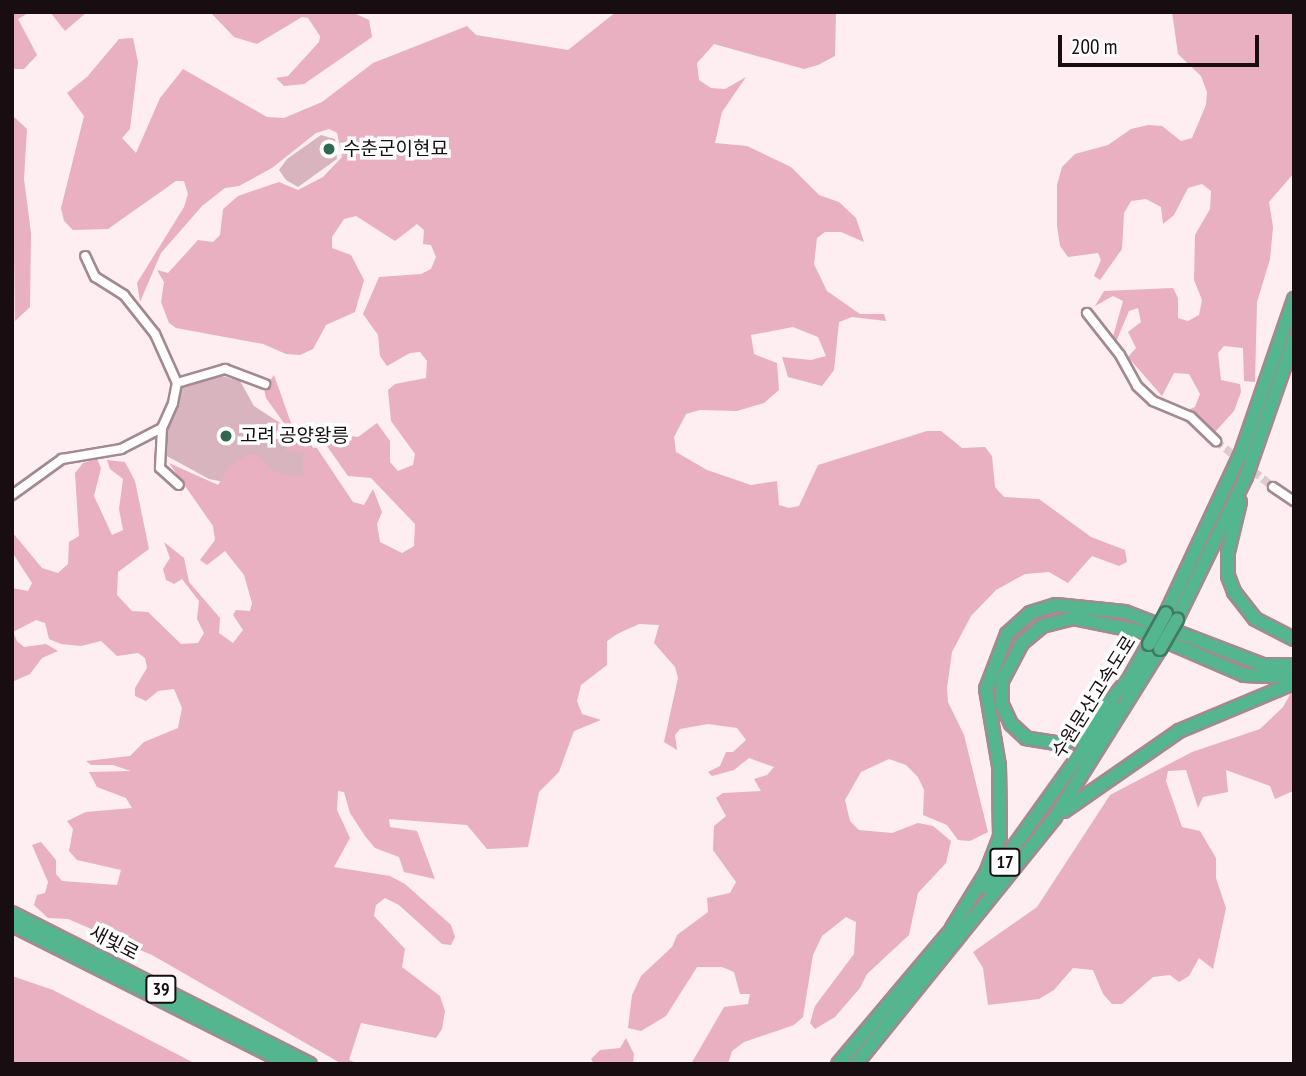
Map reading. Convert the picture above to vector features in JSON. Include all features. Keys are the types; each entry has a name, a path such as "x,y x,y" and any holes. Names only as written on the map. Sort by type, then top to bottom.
{"highway":[{"name":"수원문산고속도로","path":"1171,616 1241,453 1294,299"},
{"name":"수원문산고속도로","path":"856,1064 1055,817 1155,646 1246,477 1294,339"},
{"path":"1246,477 1228,552 1228,576 1242,606 1255,619 1294,639"},
{"path":"952,928 986,873 1000,837 999,766 986,689 1007,635 1030,613 1056,605 1125,612 1264,665 1294,665"},
{"path":"1129,679 1077,739 1062,744 1026,738 1011,724 1002,705 1002,681 1022,643 1042,626 1074,618 1147,633 1244,675 1294,677"},
{"name":"수원문산고속도로","path":"838,1064 952,928 1095,739 1129,679 1155,646"},
{"path":"1055,817 1179,731 1294,683"},
{"name":"새빛로","path":"12,914 310,1064"},
{"name":"새빛로","path":"12,925 288,1064"}],"street":[{"path":"85,256 94,277 124,295 155,334 177,383 162,428 160,468 178,485"},
{"path":"1087,313 1120,355 1136,386 1153,401 1191,417 1216,441"},
{"path":"177,383 225,369 265,384"},
{"path":"12,495 62,459 121,449 162,428"},
{"path":"1273,487 1294,501"}],"shaded area":[{"path":"12,12 30,12 18,19 37,55 24,69 12,69"},
{"path":"50,12 87,12 65,31"},
{"path":"210,12 352,12 369,20 372,37 304,84 284,86 276,78 288,76 319,42 320,36 308,18 302,17 257,44 234,37"},
{"path":"616,12 836,12 835,56 818,65 804,69 714,44 697,63 699,80 711,88 725,89 746,77 722,112 715,143 747,146 791,167 819,195 839,202 856,218 864,242 841,232 825,232 817,238 814,264 827,291 860,314 884,314 886,321 852,317 839,322 834,370 822,386 788,377 782,357 811,360 826,356 818,337 793,327 751,335 754,354 777,363 779,390 764,403 737,411 700,410 686,414 674,437 676,452 707,470 751,485 777,481 779,505 789,508 799,506 818,465 927,431 941,431 962,448 985,447 992,456 995,487 1004,497 1039,499 1091,537 1125,550 1127,562 1119,566 1092,556 1068,583 1049,572 1025,574 996,590 971,616 952,652 947,688 948,702 964,735 988,832 970,841 958,840 947,825 923,815 924,790 918,777 906,765 889,759 861,772 845,800 850,821 859,830 892,833 918,823 933,826 951,841 946,863 918,893 909,935 867,974 860,988 835,1017 815,1029 810,1023 815,1006 854,954 856,922 846,917 822,936 813,955 803,1017 794,1025 744,1042 732,1051 728,1064 691,1064 724,1007 748,1004 750,994 740,994 734,972 722,967 697,967 666,1016 641,1031 628,1028 632,995 641,976 672,947 677,935 708,912 707,898 730,893 736,882 713,850 714,826 726,816 716,798 723,793 761,791 754,779 767,775 774,767 749,758 734,770 712,776 708,772 720,766 726,752 733,752 746,740 737,728 708,724 680,729 675,735 677,750 664,742 678,678 675,667 654,643 659,625 639,624 607,641 607,665 581,685 577,701 582,714 601,720 574,731 559,772 539,792 528,847 487,849 467,825 389,819 390,827 417,831 435,879 404,872 399,857 375,848 365,836 350,813 344,792 338,791 337,810 350,838 334,867 390,876 405,884 451,925 455,937 451,945 442,944 399,905 385,898 376,905 374,916 405,949 402,967 440,996 445,1011 442,1029 436,1038 361,1023 349,1060 359,1064 342,1064 152,955 68,919 48,918 34,905 37,895 45,893 48,882 32,845 41,842 56,860 56,874 62,881 117,885 121,870 77,860 69,851 73,829 67,821 86,812 132,808 126,798 97,787 89,772 131,771 113,765 91,765 86,761 130,756 144,742 178,728 182,708 174,689 158,691 146,701 135,696 135,688 147,668 145,658 138,653 117,656 101,641 81,646 61,644 49,639 45,623 36,620 13,632 17,641 24,647 46,644 58,651 42,658 30,674 12,682 12,588 28,591 32,583 12,552 12,532 42,568 58,573 68,564 69,542 79,536 75,473 83,463 97,459 101,468 94,496 112,535 123,530 119,509 123,479 110,469 107,460 125,462 135,481 149,549 118,572 117,595 132,611 148,612 181,644 198,643 204,633 197,619 199,601 182,579 174,584 166,580 163,569 170,558 164,542 184,558 189,582 220,618 219,633 233,643 243,630 233,615 236,610 250,611 252,603 244,575 225,551 207,565 200,560 215,540 213,526 169,463 218,485 230,466 248,455 259,455 272,470 285,475 303,476 303,453 287,451 273,433 270,418 286,426 266,398 264,389 274,375 291,423 300,429 309,447 317,448 353,502 364,505 373,489 382,512 377,524 380,542 402,553 414,546 415,524 371,478 348,476 317,432 358,437 377,423 390,441 390,462 398,471 413,465 415,454 391,421 388,390 395,384 426,378 427,361 420,352 410,353 387,366 380,356 378,335 363,314 379,277 421,274 431,269 436,257 431,245 423,244 424,230 417,224 395,241 356,216 344,219 332,237 332,248 351,255 364,280 355,312 326,325 313,349 300,355 286,354 263,344 176,328 169,323 161,302 164,282 157,270 168,273 198,240 213,242 220,235 223,209 238,196 279,182 298,190 323,177 342,157 337,133 329,129 316,133 272,168 239,186 225,188 202,206 161,253 140,302 137,283 184,207 188,194 184,181 176,181 108,229 73,230 64,221 61,208 84,116 67,93 87,77 119,39 133,38 138,62 130,129 122,138 136,153 160,98 183,69 267,117 284,118 322,102 373,63 467,26 476,35 568,50"},
{"path":"1172,12 1294,12 1294,173 1269,202 1273,227 1270,259 1257,302 1255,382 1244,381 1243,348 1224,346 1218,353 1221,380 1240,384 1241,392 1234,411 1215,432 1185,411 1195,407 1200,394 1189,374 1174,373 1162,396 1128,357 1136,348 1128,332 1141,322 1138,308 1129,311 1115,344 1112,340 1123,301 1113,296 1095,306 1104,291 1173,288 1178,298 1178,318 1188,321 1199,315 1202,300 1194,280 1195,235 1210,209 1211,191 1202,184 1188,188 1174,215 1163,224 1161,207 1146,199 1131,201 1124,213 1122,249 1100,280 1094,276 1101,260 1098,253 1068,257 1060,246 1057,226 1057,185 1062,167 1075,154 1108,145 1131,129 1148,125 1162,126 1181,141 1192,138 1206,105 1207,92 1201,76 1178,54"},
{"path":"12,115 27,129 24,179 31,233 30,307 15,321"},
{"path":"321,135 335,139 337,159 298,187 286,180 279,170 287,159"},
{"path":"215,374 240,381 254,406 312,444 314,475 258,489 209,479 165,455 167,420 178,387"},
{"path":"1294,687 1293,791 1275,799 1270,786 1226,770 1228,792 1203,797 1198,808 1186,770 1168,771 1166,781 1182,827 1200,831 1216,858 1216,878 1226,908 1213,969 1199,958 1189,976 1179,982 1170,975 1153,977 1122,1004 1112,1004 1103,994 1093,970 1073,968 1054,990 1039,999 988,1005 983,968 973,952 1037,907 1110,795 1192,752 1260,729 1283,707"},
{"path":"12,976 53,990 196,1064 12,1064"},
{"path":"626,1038 634,1054 633,1064 594,1064 591,1059 600,1050 620,1048"}],"tunnel":[{"path":"1216,441 1273,487"}],"place":[{"name":"수춘군이현묘","path":"329,149"},
{"name":"고려 공양왕릉","path":"226,436"}]}
